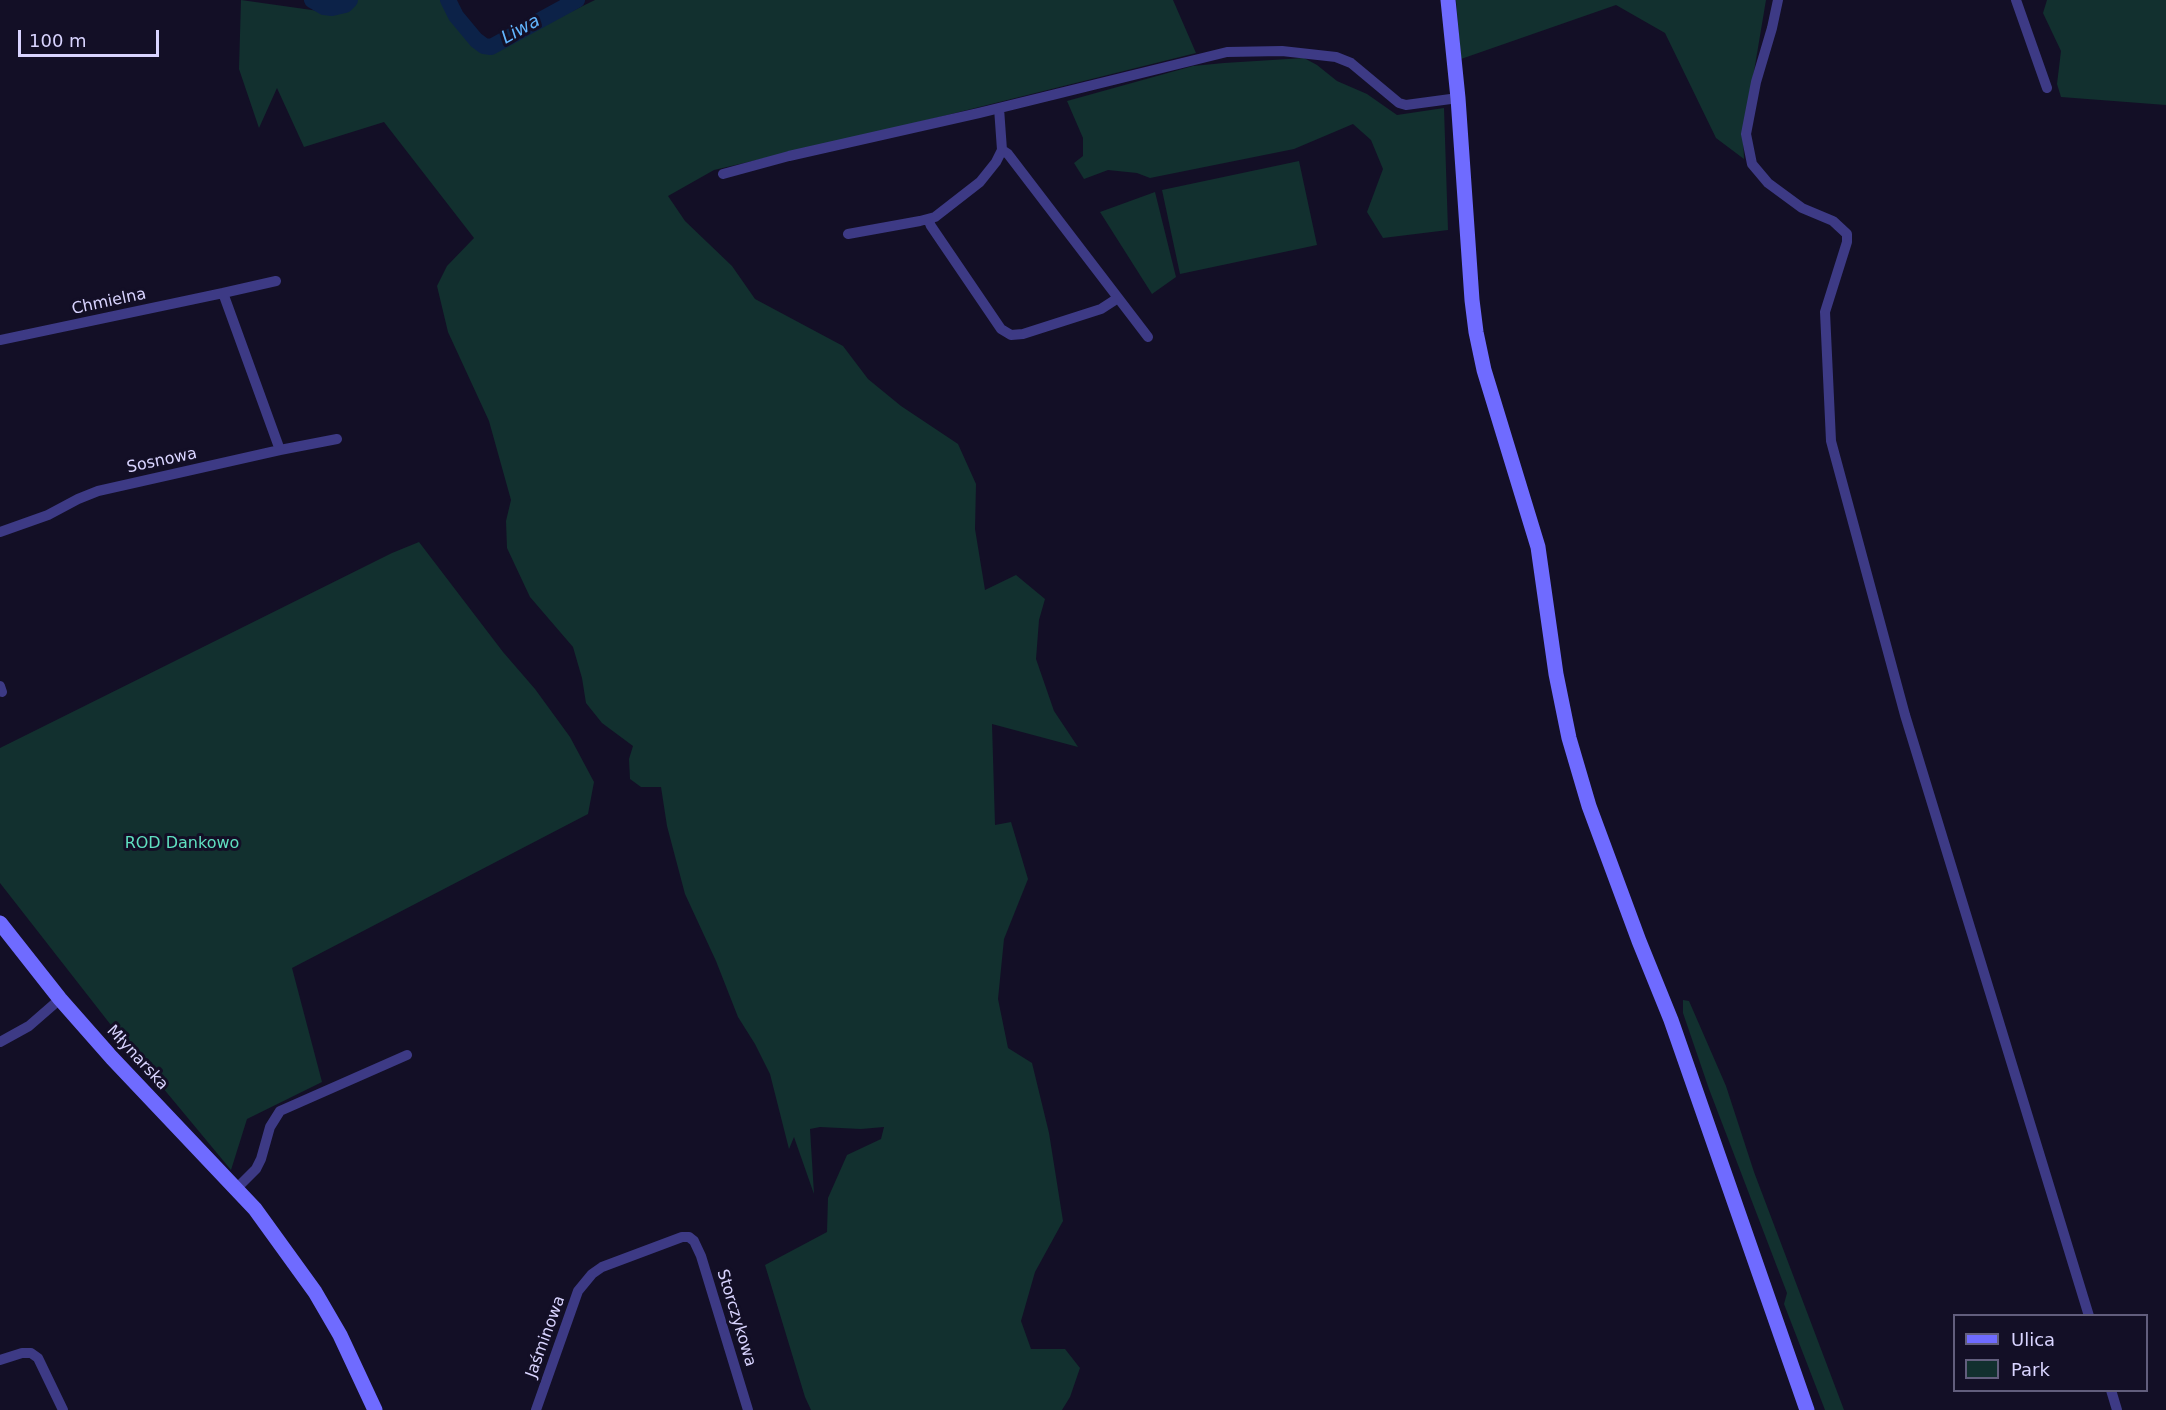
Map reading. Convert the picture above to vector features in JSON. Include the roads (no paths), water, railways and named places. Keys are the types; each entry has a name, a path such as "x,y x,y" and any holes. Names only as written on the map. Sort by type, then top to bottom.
{"main road":[{"path":"1448,0 1476,332 1484,370 1535,537 1556,674 1569,738 1589,806 1671,1020 1807,1410"},
{"name":"Młynarska","path":"0,924 60,999 112,1058 255,1209 315,1292 340,1335 375,1410"}],"street":[{"path":"1778,0 1756,82 1746,134 1752,164 1768,183 1802,208 1833,221 1848,234 1826,312 1831,441 1905,715 2089,1314"},
{"path":"2016,0 2047,88"},
{"path":"723,174 789,156 999,108 1206,56 1250,51 1305,52 1345,60 1362,71 1399,103 1406,105 1458,98"},
{"path":"848,234 935,217 980,182 996,162 1002,150 999,108"},
{"path":"1002,150 1008,154 1148,337"},
{"path":"928,219 1001,329 1011,335 1101,309 1118,298"},
{"name":"Chmielna","path":"0,340 276,280"},
{"path":"223,293 280,450"},
{"name":"Sosnowa","path":"0,532 48,515 98,491 337,439"},
{"path":"0,1042 29,1026 60,999"},
{"path":"236,1189 256,1169 270,1127 280,1111 407,1055"},
{"name":"Jaśminowa","path":"536,1410 578,1292 592,1274 602,1267 682,1237 689,1237"},
{"name":"Storczykowa","path":"689,1237 694,1241 701,1256 748,1410"},
{"path":"0,1360 22,1353 31,1353 38,1358 63,1410"},
{"path":"2112,1392 2117,1410"}],"waterway":[{"name":"Liwa","path":"312,0 324,7 332,8 345,5 350,0"},
{"name":"Liwa","path":"448,0 456,16 476,40 484,46 491,47 577,0"}],"park label":[{"name":"ROD Dankowo","path":"182,844"}]}
